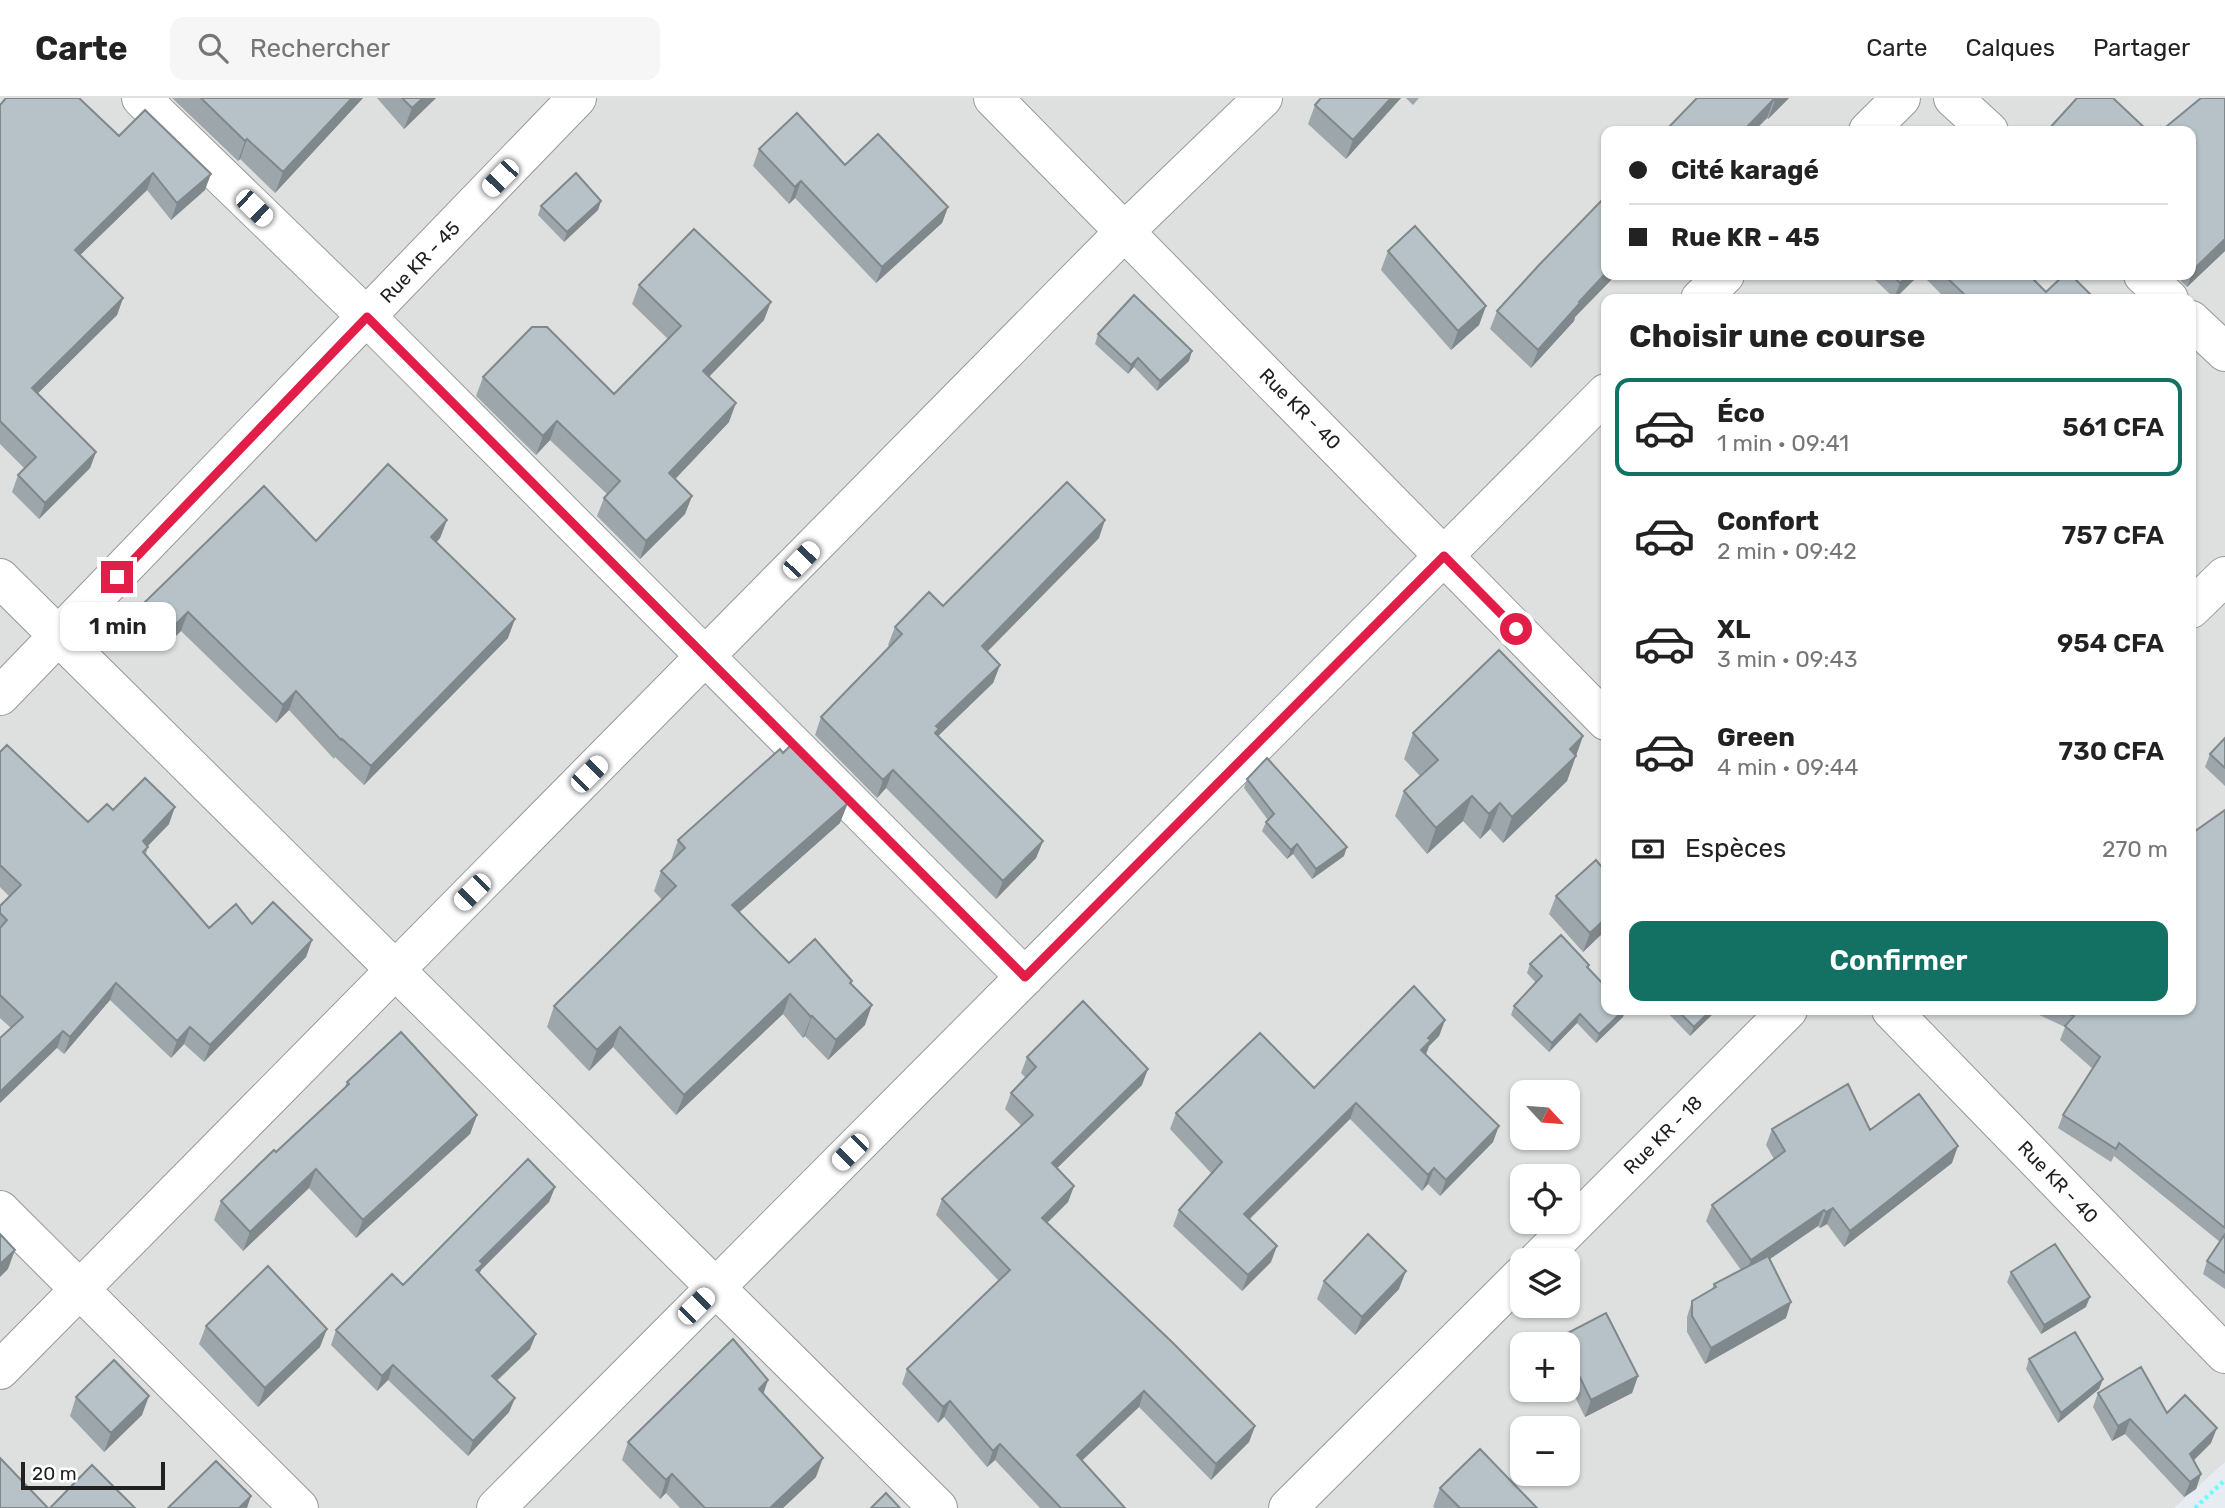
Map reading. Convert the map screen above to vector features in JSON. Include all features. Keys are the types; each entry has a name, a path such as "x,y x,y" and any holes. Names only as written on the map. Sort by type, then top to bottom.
{"street":[{"path":"141,98 367,317 1025,977"},
{"name":"Rue KR - 45","path":"0,696 577,98"},
{"name":"Rue KR - 40","path":"993,98 1601,716"},
{"path":"0,1370 1124,232 1263,98"},
{"path":"1873,126 1901,98"},
{"path":"1953,98 1984,126"},
{"path":"1705,294 1720,280"},
{"path":"2148,280 2164,294"},
{"path":"2196,325 2225,352"},
{"path":"496,1508 1601,398"},
{"path":"2196,605 2225,576"},
{"path":"0,578 939,1508"},
{"name":"Rue KR - 18","path":"1550,1248 1783,1015"},
{"name":"Rue KR - 40","path":"1896,1015 2225,1354"},
{"path":"0,1210 299,1508"},
{"path":"1289,1508 1510,1287"}],"path":[{"path":"2195,1508 2225,1480"}],"shaded area":[{"path":"0,98 2225,98 2225,1462 2174,1508 0,1508"}],"building":[{"path":"6,98 79,98 119,136 145,110 211,174 177,203 153,173 75,250 123,298 32,388 96,452 45,503 18,475 36,457 0,421 0,105"},
{"path":"201,98 352,98 283,172 247,139 245,141"},
{"path":"402,98 423,98 412,108"},
{"path":"1321,98 1391,98 1353,140 1315,105"},
{"path":"1697,98 1778,98 1748,126 1670,126"},
{"path":"2077,98 2113,98 2143,126 2052,126"},
{"path":"2201,98 2225,98 2225,239 2196,267 2196,126 2167,126"},
{"path":"797,113 845,165 878,134 948,207 882,267 801,181 795,187 759,149"},
{"path":"576,173 601,201 567,232 541,206"},
{"path":"1601,201 1601,278 1538,350 1497,311"},
{"path":"1415,226 1486,306 1458,331 1388,251"},
{"path":"694,229 771,302 703,371 736,403 669,473 692,496 646,541 604,498 620,481 557,421 543,436 483,377 532,327 547,327 614,394 681,326 639,285"},
{"path":"1949,280 2034,280 2046,292 2059,280 2076,280 2090,294 1964,294"},
{"path":"1134,295 1192,351 1160,381 1138,358 1131,365 1098,334"},
{"path":"388,464 447,520 431,537 515,619 371,766 341,740 296,691 283,705 188,612 171,629 145,602 264,486 316,541"},
{"path":"1067,482 1105,520 982,646 1000,665 936,726 939,729 935,733 1043,841 1003,881 893,770 883,780 821,717 902,634 895,627 929,592 943,606"},
{"path":"1499,650 1583,736 1570,749 1576,756 1512,817 1500,803 1489,814 1472,796 1436,828 1404,791 1438,760 1413,733"},
{"path":"2225,738 2225,768 2210,754"},
{"path":"7,745 88,822 107,804 113,810 145,778 175,807 143,841 148,847 143,852 209,928 236,904 252,924 273,902 312,940 210,1045 190,1027 177,1041 116,983 70,1037 63,1031 0,1092 0,1038 23,1017 0,995 0,928 7,920 0,913 0,906 21,885 0,865 0,752"},
{"path":"791,745 848,803 732,905 789,963 815,939 852,981 850,983 872,1005 836,1040 790,994 684,1095 620,1027 597,1050 554,1006 676,886 661,871 685,848 678,840 780,749 783,753"},
{"path":"1267,758 1347,847 1316,869 1297,844 1291,850 1266,822 1274,814 1247,779"},
{"path":"2225,810 2225,1228 2119,1143 2116,1149 2063,1115 2100,1057 2065,1026 2074,1016 2072,1015 2196,1015 2196,830"},
{"path":"1596,860 1601,866 1601,923 1590,933 1556,896"},
{"path":"1561,935 1601,982 1601,1015 1619,1015 1599,1034 1580,1014 1552,1043 1514,1006 1542,976 1530,964"},
{"path":"1414,986 1445,1020 1421,1050 1499,1126 1446,1180 1434,1168 1428,1175 1356,1103 1244,1214 1277,1246 1248,1275 1179,1210 1222,1162 1176,1113 1260,1033 1314,1088"},
{"path":"1083,1001 1148,1069 1052,1163 1074,1186 1042,1218 1255,1426 1216,1464 1144,1391 1077,1455 1125,1508 1061,1508 1000,1444 993,1451 950,1401 943,1407 907,1369 1010,1270 942,1199 1033,1115 1011,1093 1036,1067 1027,1057"},
{"path":"1682,1015 1706,1015 1694,1027"},
{"path":"401,1032 477,1115 363,1220 316,1169 250,1232 221,1201 349,1084 347,1082"},
{"path":"1848,1084 1870,1130 1919,1094 1958,1146 1850,1231 1833,1208 1826,1212 1824,1210 1751,1260 1712,1205 1785,1151 1772,1129"},
{"path":"528,1159 555,1187 480,1261 483,1264 476,1270 536,1334 492,1376 515,1398 473,1441 393,1365 382,1376 336,1330 392,1274 403,1285"},
{"path":"0,1234 15,1250 0,1264"},
{"path":"1368,1234 1406,1271 1362,1317 1324,1281"},
{"path":"2225,1234 2225,1273 2207,1261"},
{"path":"2055,1244 2090,1297 2044,1325 2011,1272"},
{"path":"1768,1256 1791,1302 1711,1348 1692,1316 1692,1301 1716,1287 1714,1284"},
{"path":"268,1266 327,1329 265,1388 206,1326"},
{"path":"1606,1313 1638,1376 1591,1400 1580,1378 1580,1332 1570,1332"},
{"path":"2075,1332 2103,1379 2061,1413 2029,1359"},
{"path":"733,1339 768,1380 759,1389 823,1458 770,1508 705,1508 672,1474 666,1480 628,1442"},
{"path":"114,1360 149,1396 111,1433 76,1397"},
{"path":"2141,1367 2167,1413 2185,1395 2217,1428 2190,1454 2201,1474 2190,1482 2130,1419 2118,1426 2098,1393"},
{"path":"1480,1449 1510,1480 1510,1486 1516,1486 1537,1508 1460,1508 1440,1488"},
{"path":"0,1458 48,1508 0,1508"},
{"path":"216,1461 251,1496 239,1508 168,1508"},
{"path":"92,1465 135,1508 50,1508"},
{"path":"886,1493 900,1508 871,1508"}],"route":[{"path":"117,577 367,317 1025,977 1444,556 1516,629"}]}
